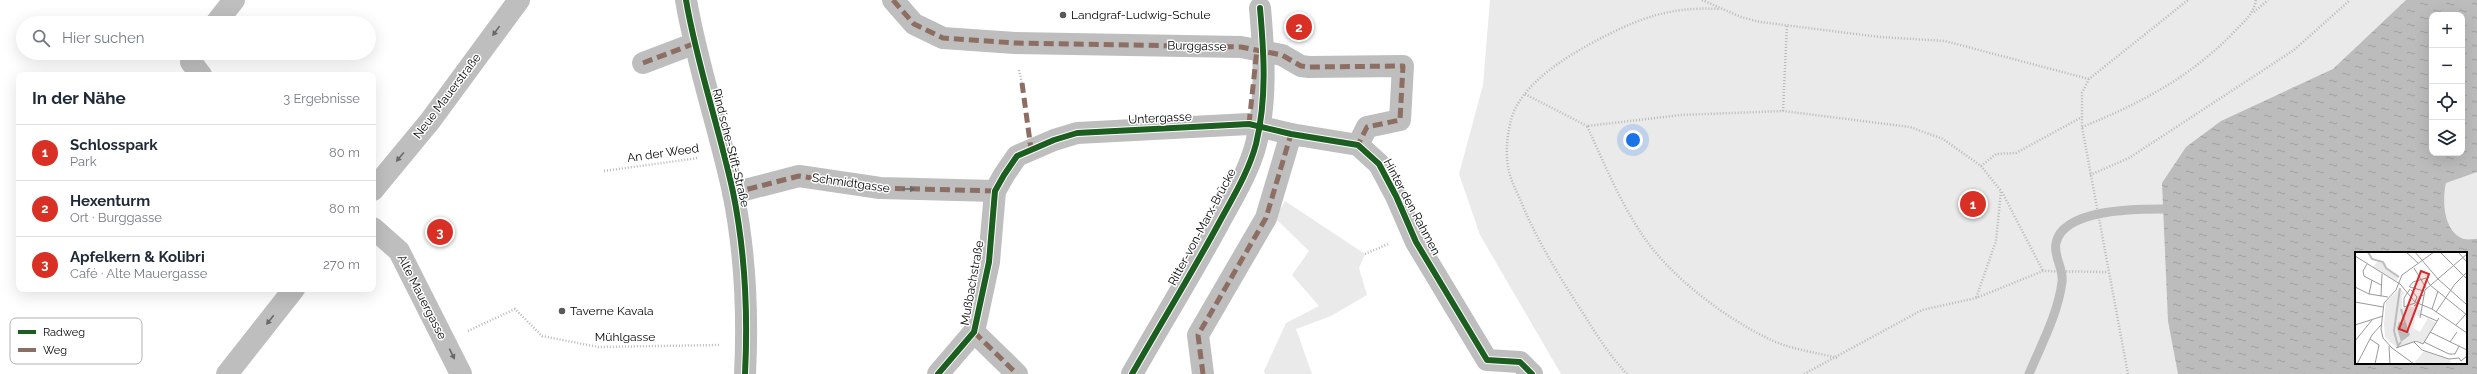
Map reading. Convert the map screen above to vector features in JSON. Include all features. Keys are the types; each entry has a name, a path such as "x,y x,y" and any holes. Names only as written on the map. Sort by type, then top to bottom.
{"street":[{"path":"221,16 234,0"},
{"name":"Neue Mauerstraße","path":"376,186 430,121 519,0"},
{"name":"Rind´sche-Stift-Straße","path":"686,0 693,44 724,154 733,193 744,267 747,344 745,374"},
{"name":"Burggasse","path":"893,0 914,24 943,38 1015,43 1257,49 1282,55 1301,66 1309,67 1403,66 1400,120 1367,127 1358,145"},
{"name":"Ritter-von-Marx-Brücke","path":"1132,374 1217,227 1238,187 1255,145 1263,102 1265,67 1260,4"},
{"path":"643,63 693,44"},
{"path":"1249,124 1257,49"},
{"path":"192,60 191,62 198,72"},
{"name":"Untergasse","path":"1031,149 1077,133 1249,124 1291,134"},
{"path":"1203,374 1198,335 1266,218 1291,134 1358,145"},
{"name":"Hinter den Rahmen","path":"1358,145 1379,164 1396,196 1416,242 1487,360 1520,362 1532,374"},
{"name":"Mußbachstraße","path":"938,374 974,332 989,262 995,191 1017,156 1031,149"},
{"name":"Schmidtgasse","path":"733,193 799,176 880,188 995,191"},
{"name":"Alte Mauergasse","path":"376,231 399,251 461,374"},
{"path":"227,374 292,292"},
{"path":"974,332 1017,374"}],"path":[{"path":"1702,0 1719,8 1760,22 1787,24 1880,37 1945,42 2089,79"},
{"path":"2128,374 2100,231 2082,127 2082,93 2089,79 2188,0"},
{"path":"2254,12 2256,0"},
{"path":"2082,127 2126,109 2176,81 2201,63 2268,0"},
{"path":"2090,175 2129,158 2294,50 2350,0"},
{"path":"1627,374 1598,336 1553,264 1528,219 1509,172 1507,146 1511,119 1525,94 1550,71 1566,59 1618,29 1673,10 1719,8"},
{"path":"1783,111 1787,24"},
{"path":"1525,94 1587,126 1681,115 1783,111 1910,127 1943,139 1981,166 2001,191 2043,271"},
{"path":"1981,166 1996,154 2016,153 2082,117"},
{"path":"1587,126 1620,198 1644,238 1678,275 1707,301 1770,340 1837,358"},
{"path":"1976,298 1996,241 2001,191"},
{"path":"1804,374 1837,358 1922,310 1976,298 2043,271 2081,273 2108,272"}],"shaded area":[{"path":"1490,0 2477,0 2477,374 1561,374 1480,235 1459,174 1483,85"},
{"path":"1285,201 1365,254 1359,268 1367,295 1331,316 1296,329 1312,374 1265,374 1264,371 1286,323 1319,306 1292,275 1309,251 1275,218"}],"water":[{"path":"2406,0 2477,0 2477,172 2446,183 2444,206 2448,223 2457,235 2464,239 2477,239 2477,374 2178,374 2168,321 2162,183 2186,147 2221,121 2333,69"}],"waterway":[{"path":"2029,374 2057,306 2060,294 2062,277 2055,248 2061,232 2072,223 2086,217 2102,213 2163,209"}],"marked path":[{"path":"893,0 914,24 943,38 1015,43 1241,47 1282,55 1301,66 1309,67 1403,66 1400,120 1367,127 1358,145"},
{"path":"643,63 693,44"},
{"path":"1249,124 1257,49"},
{"path":"1022,83 1031,149"},
{"path":"1203,374 1198,335 1266,218 1291,134"},
{"path":"733,193 799,176 880,188 995,191"},
{"path":"974,332 1017,374"}],"cycle path":[{"path":"686,0 696,48 733,192 737,214 745,283 745,374"},
{"path":"1132,374 1240,184 1253,154 1262,110 1264,76 1260,8"},
{"path":"938,374 974,332 989,262 995,191 1017,156 1054,140 1077,133 1249,124 1291,134 1358,145 1379,164 1396,196 1416,242 1487,360 1520,362 1532,374"}],"place":[{"name":"Landgraf-Ludwig-Schule","path":"1063,15"},
{"name":"Hexenturm","path":"1299,27"},
{"name":"Schlosspark","path":"1973,204"},
{"name":"Apfelkern & Kolibri","path":"440,232"},
{"name":"Taverne Kavala","path":"562,311"}]}
